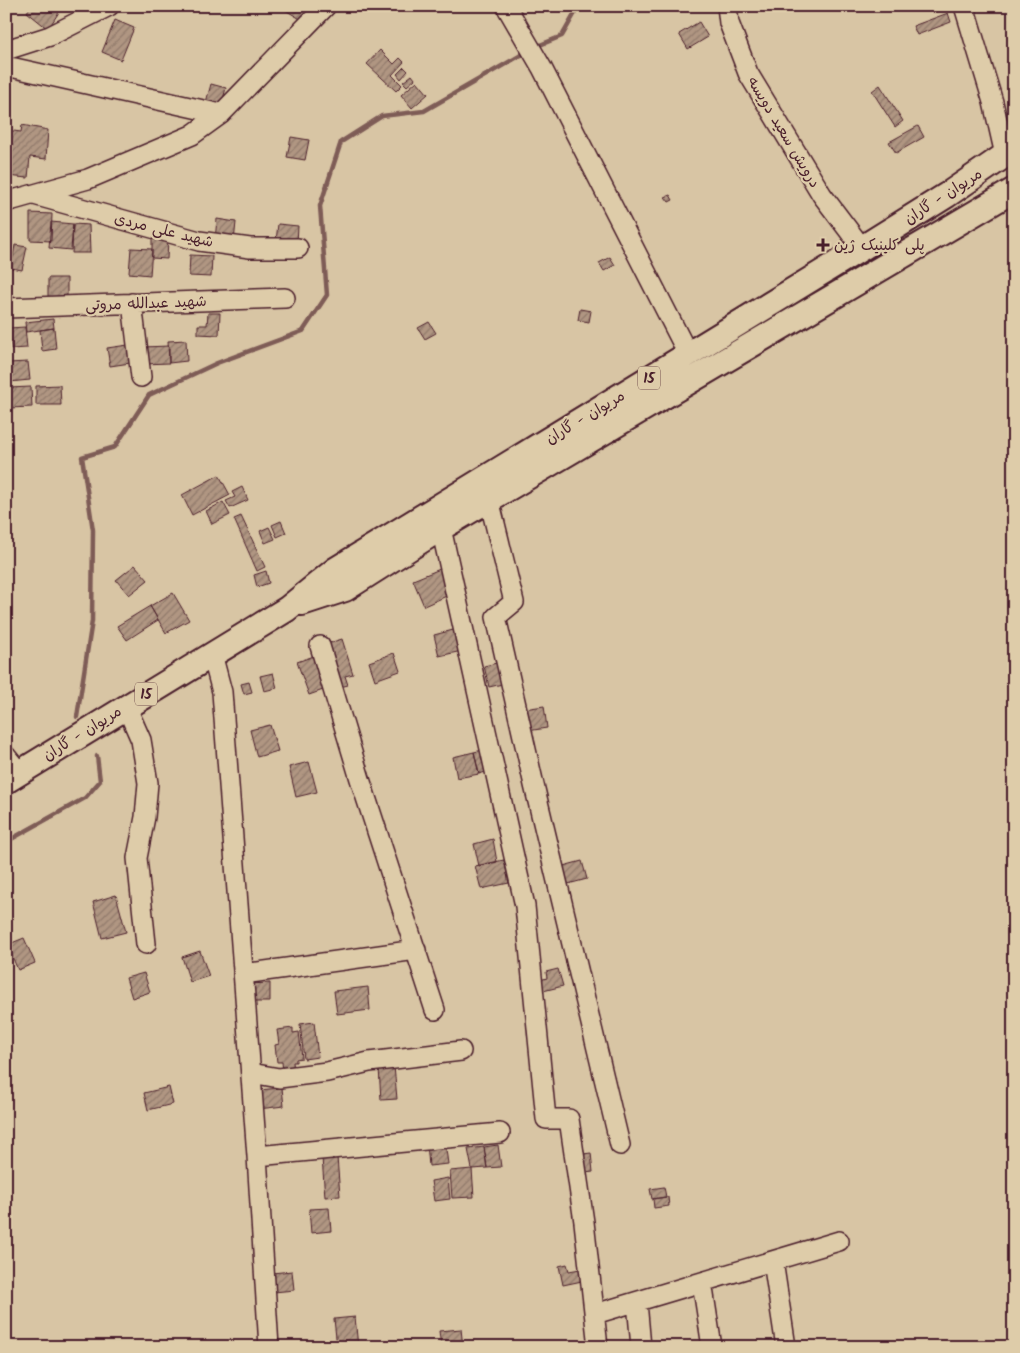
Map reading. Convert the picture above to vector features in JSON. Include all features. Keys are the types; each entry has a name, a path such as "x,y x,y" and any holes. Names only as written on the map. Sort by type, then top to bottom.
{"main road":[{"name":"مریوان - گاران","path":"11,770 126,706 287,609 335,570 862,248 923,210 1009,152"},
{"name":"مریوان - گاران","path":"287,609 345,589 489,499 1014,190"},
{"path":"923,210 932,211 938,216 942,224 942,232"}],"street":[{"path":"6,50 50,36 109,6"},
{"path":"6,202 88,179 192,136 220,114 326,6"},
{"path":"506,6 542,68 688,354"},
{"name":"درویش سعید دویسه","path":"727,6 729,23 748,73 822,196 862,248"},
{"path":"964,6 1009,152"},
{"path":"6,67 220,114"},
{"name":"شهید علی مردی","path":"33,195 199,241 250,248 298,248"},
{"name":"شهید عبدالله مروتی","path":"6,308 285,298"},
{"path":"132,303 140,377"},
{"path":"489,499 514,602 496,617 620,1145"},
{"path":"441,528 525,906 546,1119 569,1119 595,1314 594,1346"},
{"path":"320,646 360,779 435,1010"},
{"path":"212,654 222,692 251,1072 269,1347"},
{"path":"126,706 141,740 148,783 145,817 137,858 146,944"},
{"path":"243,974 416,950"},
{"path":"251,1072 279,1078 327,1072 369,1062 461,1051"},
{"path":"257,1156 500,1134"},
{"path":"595,1314 839,1241"},
{"path":"773,1261 786,1347"},
{"path":"702,1282 712,1347"},
{"path":"637,1302 641,1347"}],"building":[{"path":"31,6 63,6 48,29 27,12"},
{"path":"284,6 310,6 302,20 282,8"},
{"path":"734,6 756,6 736,12"},
{"path":"948,13 951,22 917,35 913,26"},
{"path":"115,20 134,28 121,60 102,52"},
{"path":"699,22 708,37 688,49 679,34"},
{"path":"380,50 394,64 400,58 404,62 392,75 402,85 396,91 367,64"},
{"path":"404,67 408,71 401,79 397,74"},
{"path":"412,75 415,79 407,86 403,82"},
{"path":"417,81 428,94 412,108 401,95"},
{"path":"211,84 226,88 220,110 205,106"},
{"path":"880,85 903,121 895,127 872,91"},
{"path":"22,125 48,130 46,159 30,157 28,178 6,176 6,167 12,168 6,162 6,130 21,132"},
{"path":"918,126 924,137 896,153 889,142"},
{"path":"291,137 309,140 305,160 287,157"},
{"path":"670,195 673,200 669,202 665,197"},
{"path":"30,213 52,214 51,241 30,240"},
{"path":"217,219 236,222 234,242 215,240"},
{"path":"51,222 73,224 71,250 49,248"},
{"path":"73,224 89,225 90,253 72,253"},
{"path":"278,224 298,226 297,243 276,241"},
{"path":"152,239 168,239 167,259 152,258"},
{"path":"15,245 27,247 22,270 11,268"},
{"path":"131,248 152,249 150,275 129,273"},
{"path":"190,255 212,256 211,277 189,276"},
{"path":"610,257 615,265 604,271 599,263"},
{"path":"48,278 67,278 67,296 48,297"},
{"path":"580,309 591,311 589,322 578,320"},
{"path":"208,313 220,313 219,335 198,334 198,325 207,325"},
{"path":"53,319 54,328 26,332 25,322"},
{"path":"429,322 436,333 425,339 418,328"},
{"path":"25,327 27,348 11,349 9,328"},
{"path":"54,328 56,349 42,351 40,330"},
{"path":"186,340 187,361 169,363 168,341"},
{"path":"135,344 137,362 110,366 107,348"},
{"path":"169,346 169,363 144,364 143,347"},
{"path":"28,362 30,380 9,382 8,363"},
{"path":"60,385 61,405 36,405 36,386"},
{"path":"31,387 32,407 9,408 8,388"},
{"path":"219,475 230,495 192,515 182,495"},
{"path":"242,487 248,500 230,508 226,501 235,497 232,492"},
{"path":"223,502 230,515 212,524 206,511"},
{"path":"241,516 265,567 257,571 234,519"},
{"path":"281,521 286,533 277,537 272,525"},
{"path":"269,527 275,539 265,543 260,531"},
{"path":"135,565 148,580 129,595 116,580"},
{"path":"440,569 451,594 424,606 413,580"},
{"path":"266,571 269,583 257,587 254,575"},
{"path":"173,593 189,620 166,633 150,606"},
{"path":"150,606 158,620 127,640 117,626"},
{"path":"457,629 462,651 439,656 434,635"},
{"path":"342,639 353,674 345,676 348,685 340,687 326,644"},
{"path":"394,653 400,671 375,680 369,662"},
{"path":"314,656 326,689 309,695 297,662"},
{"path":"501,662 507,683 489,687 484,666"},
{"path":"273,673 277,688 264,691 260,676"},
{"path":"249,682 252,692 244,694 241,684"},
{"path":"544,706 547,728 527,731 524,709"},
{"path":"270,725 278,751 257,757 250,730"},
{"path":"487,749 492,770 479,774 474,752"},
{"path":"474,752 479,774 457,778 453,757"},
{"path":"309,762 317,792 296,797 289,767"},
{"path":"493,839 497,862 479,866 474,844"},
{"path":"504,860 509,883 481,889 475,866"},
{"path":"582,861 587,879 568,884 563,866"},
{"path":"116,895 126,932 102,938 93,902"},
{"path":"24,938 35,963 18,970 7,945"},
{"path":"200,951 209,976 190,982 182,957"},
{"path":"558,969 563,986 543,991 540,980 547,978 546,972"},
{"path":"144,973 150,992 132,998 126,978"},
{"path":"270,983 270,1002 248,1002 248,984"},
{"path":"368,987 370,1010 337,1014 334,991"},
{"path":"314,1022 318,1057 304,1059 300,1024"},
{"path":"293,1028 293,1033 299,1032 302,1058 296,1059 296,1062 293,1062 294,1071 283,1072 282,1062 277,1062 275,1045 279,1044 277,1030"},
{"path":"394,1066 397,1099 381,1100 379,1068"},
{"path":"169,1087 173,1104 148,1110 144,1093"},
{"path":"282,1088 284,1106 258,1109 257,1090"},
{"path":"445,1142 448,1164 429,1166 427,1144"},
{"path":"498,1145 501,1167 487,1168 484,1147"},
{"path":"484,1147 487,1168 472,1169 468,1149"},
{"path":"591,1153 593,1172 585,1173 583,1154"},
{"path":"337,1157 340,1196 325,1197 322,1158"},
{"path":"472,1169 474,1197 452,1198 450,1171"},
{"path":"448,1178 450,1199 434,1201 431,1181"},
{"path":"664,1187 666,1197 652,1199 650,1189"},
{"path":"668,1197 669,1206 654,1208 653,1199"},
{"path":"329,1208 331,1231 311,1233 309,1209"},
{"path":"567,1264 569,1271 580,1269 582,1281 563,1285 559,1266"},
{"path":"292,1271 294,1290 274,1292 272,1273"},
{"path":"355,1317 358,1347 337,1347 334,1319"},
{"path":"461,1329 463,1347 441,1347 439,1331"}],"waterway":[{"path":"535,47 562,36 579,6"},
{"path":"77,717 92,621 93,530 82,457 115,447 149,395 217,363 303,331 327,295 320,206 341,142 382,116 424,111 528,51"},
{"path":"6,842 85,798 100,781 97,756"}],"place":[{"name":"پلی کلینیک ژین","path":"823,245"}]}
